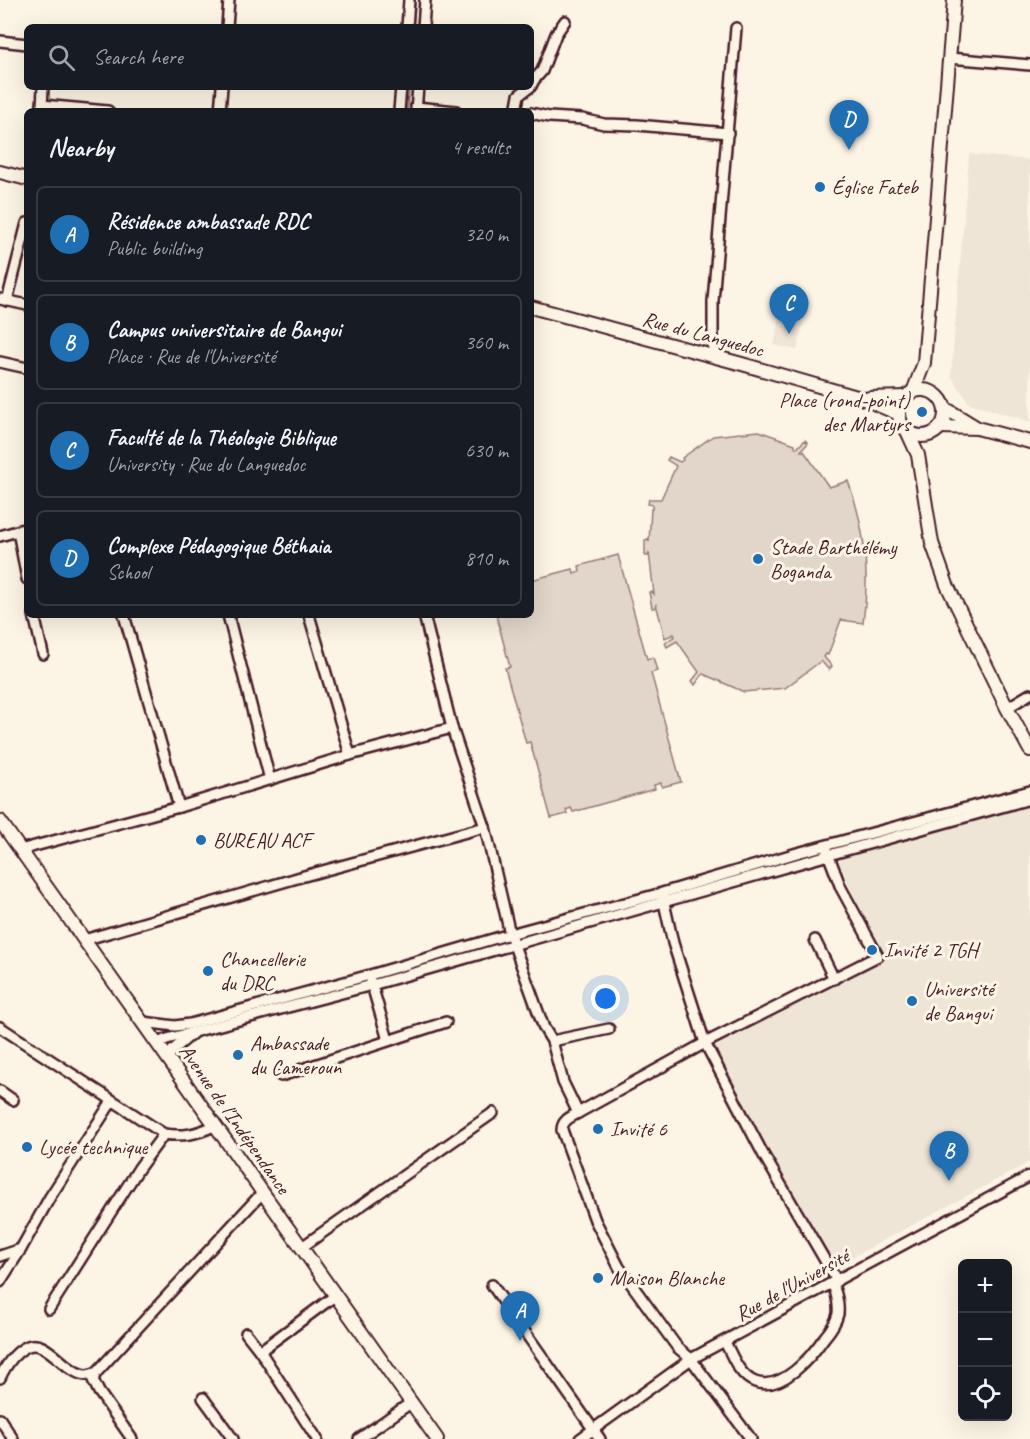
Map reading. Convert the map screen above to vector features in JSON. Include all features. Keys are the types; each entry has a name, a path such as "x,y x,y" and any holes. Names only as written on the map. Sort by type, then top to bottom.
{"main road":[{"path":"918,455 929,435 941,427 945,418 945,408 934,393 924,363 954,0"},
{"path":"0,172 24,178"},
{"name":"Rue du Languedoc","path":"534,308 864,399 899,414"},
{"path":"924,363 902,403 899,414 901,423 918,455 932,543 947,585 1030,750"},
{"path":"909,394 924,390 934,393"},
{"name":"Rue du Languedoc","path":"864,399 909,394"},
{"path":"945,408 977,428"},
{"path":"941,427 977,428 1030,442"},
{"path":"907,431 914,435 929,435"},
{"name":"Avenue de l'Indépendance","path":"0,821 437,1439"}],"street":[{"path":"226,24 229,0"},
{"path":"407,24 409,0"},
{"path":"423,24 425,0"},
{"path":"534,80 542,71 556,34 565,21"},
{"path":"713,356 713,301 736,28"},
{"path":"0,41 24,44"},
{"path":"949,58 1030,65"},
{"path":"42,108 43,90"},
{"path":"220,108 222,90"},
{"path":"399,108 402,90"},
{"path":"416,108 418,90"},
{"path":"517,108 519,95 525,90"},
{"path":"534,114 604,124 728,133"},
{"path":"24,250 4,300 24,304"},
{"path":"0,362 24,367"},
{"path":"0,536 22,530 24,550"},
{"path":"35,618 42,654"},
{"path":"125,618 178,807"},
{"path":"229,618 270,780"},
{"path":"310,618 350,755"},
{"path":"425,618 452,728 484,827 510,934 544,1028 552,1041 563,1082 578,1113"},
{"path":"1007,708 1030,694"},
{"path":"20,850 452,728"},
{"path":"158,1043 371,980 510,934 800,863 827,851 1030,791"},
{"path":"827,851 1030,799"},
{"path":"84,940 484,827"},
{"path":"751,1439 691,1359 676,1347 619,1267 595,1220 562,1125 578,1113 705,1043 878,956 841,888 827,851"},
{"path":"143,1022 175,1026 190,1024 514,945 663,898"},
{"path":"663,898 673,943 705,1043 771,1169 835,1282 838,1314 835,1324 812,1355 781,1380 766,1383 754,1382 743,1374 725,1342"},
{"path":"815,940 834,979"},
{"path":"371,980 387,1040"},
{"path":"281,1076 446,1022"},
{"path":"0,1027 164,1134 189,1135 214,1126"},
{"path":"552,1041 609,1029"},
{"path":"168,1058 173,1050 195,1032"},
{"path":"0,1091 13,1100"},
{"path":"0,1282 50,1197 112,1101"},
{"path":"302,1247 493,1113"},
{"path":"49,1309 133,1177 164,1134"},
{"name":"Rue de l'Université","path":"579,1439 691,1359 1030,1176"},
{"path":"132,1439 99,1392 93,1380 96,1373 262,1193"},
{"path":"0,1256 21,1249"},
{"path":"492,1285 600,1439"},
{"path":"260,1350 336,1294"},
{"path":"246,1333 260,1350 317,1439"},
{"path":"0,1378 6,1366 20,1350 33,1344 44,1347 72,1369 86,1375 96,1373"},
{"path":"203,1398 234,1439"},
{"path":"358,1439 412,1402"},
{"path":"0,1419 13,1439"}],"shaded area":[{"path":"969,154 1030,160 1030,422 969,403 951,376"},
{"path":"780,319 803,324 797,350 774,345"},
{"name":"Stade Barthélémy Boganda","path":"759,431 795,444 797,448 805,440 808,443 801,451 804,451 829,487 848,481 862,533 866,569 863,623 841,620 828,655 824,657 832,666 829,670 821,661 785,688 744,692 703,674 695,685 692,681 699,672 677,641 667,647 665,643 675,636 674,634 665,638 656,604 655,608 652,608 649,592 654,594 649,553 645,556 645,540 648,539 649,542 653,505 648,504 649,499 661,499 676,466 667,460 669,457 680,462 682,458 713,436"},
{"path":"618,555 647,659 653,657 657,671 651,673 681,782 662,787 661,783 654,785 655,789 573,812 571,808 566,810 567,814 551,818 530,742 526,743 505,668 510,667 497,618 534,618 534,579 573,569 574,573 580,571 579,566"},
{"name":"Université de Bangui","path":"1030,805 1030,1162 832,1268 709,1043 880,958 836,855"}],"waterway":[{"path":"413,24 415,0"},
{"path":"407,108 409,90"}],"place":[{"name":"Complexe Pédagogique Béthaia","path":"849,150"},
{"name":"Église Fateb","path":"820,187"},
{"name":"Faculté de la Théologie Biblique","path":"789,334"},
{"name":"Place (rond-point) des Martyrs","path":"922,412"},
{"name":"Stade Barthélémy Boganda","path":"758,559"},
{"name":"BUREAU ACF","path":"201,840"},
{"name":"Invité 2 TGH","path":"872,950"},
{"name":"Chancellerie du DRC","path":"208,971"},
{"name":"Université de Bangui","path":"912,1001"},
{"name":"Ambassade du Cameroun","path":"238,1055"},
{"name":"Invité 6","path":"598,1129"},
{"name":"Lycée technique","path":"27,1147"},
{"name":"Campus universitaire de Bangui","path":"949,1181"},
{"name":"Maison Blanche","path":"598,1278"},
{"name":"Résidence ambassade RDC","path":"520,1341"}]}
